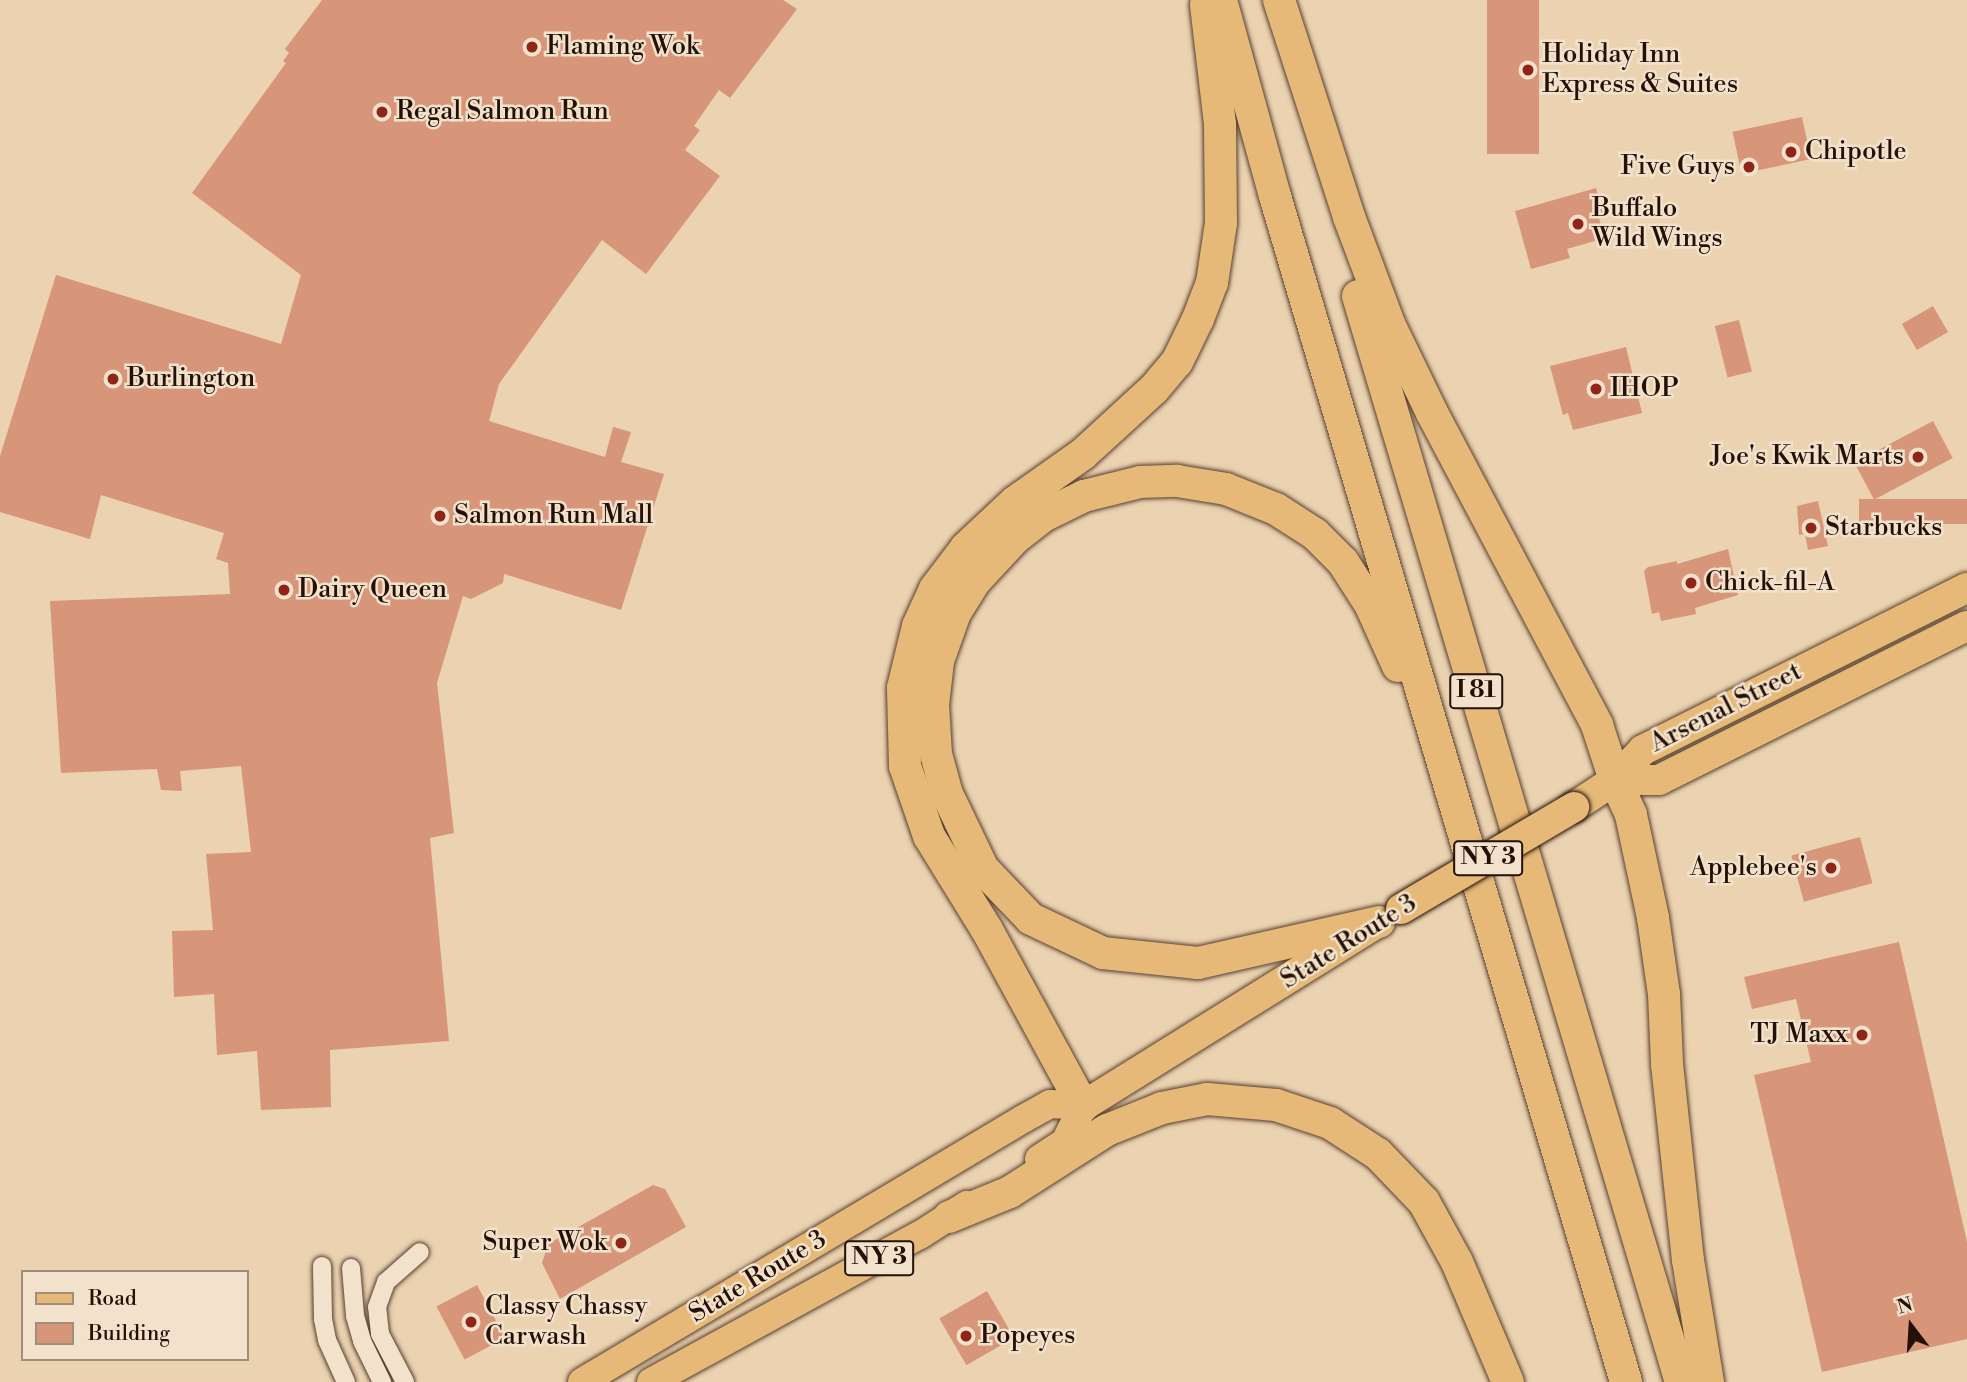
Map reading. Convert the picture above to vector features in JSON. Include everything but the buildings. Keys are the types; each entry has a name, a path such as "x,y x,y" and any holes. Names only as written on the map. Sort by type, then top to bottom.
{"highway":[{"path":"1083,1107 987,929 929,836 905,766 903,688 918,626 935,589 966,548 1015,502 1083,454 1154,389 1177,362 1198,319 1212,283 1221,223 1220,124 1206,0"},
{"name":"I 81","path":"1221,0 1275,196 1626,1382"},
{"path":"1277,0 1349,217 1390,326 1432,413 1597,725 1615,780 1631,815 1653,918 1664,994 1667,1064 1688,1260 1708,1382"},
{"name":"I 81","path":"1277,0 1317,157 1681,1382"},
{"path":"1390,915 1198,963 1103,953 1031,919 983,869 947,794 936,754 933,705 938,661 955,614 975,581 1014,539 1043,516 1084,496 1140,482 1177,481 1226,489 1276,509 1315,534 1343,562 1370,604 1442,756"},
{"name":"Arsenal Street","path":"1615,780 1643,750 1967,588"},
{"name":"Arsenal Street","path":"1615,780 1659,780 1967,626"},
{"name":"State Route 3","path":"1083,1107 1390,915 1615,780"},
{"path":"949,1217 1010,1192 1107,1130 1161,1108 1207,1099 1276,1105 1330,1123 1378,1154 1424,1202 1457,1262 1508,1382"}],"main road":[{"name":"State Route 3","path":"582,1382 1050,1104 1083,1107 1065,1142 949,1217 651,1382"}],"street":[{"path":"405,1382 380,1334 377,1307 386,1282 420,1252"},
{"path":"322,1266 321,1296 327,1340 346,1382"},
{"path":"351,1268 354,1306 362,1341 382,1382"}],"place":[{"name":"Flaming Wok","path":"532,47"},
{"name":"Holiday Inn Express & Suites","path":"1528,70"},
{"name":"Regal Salmon Run","path":"382,112"},
{"name":"Chipotle","path":"1791,152"},
{"name":"Five Guys","path":"1749,167"},
{"name":"Buffalo Wild Wings","path":"1578,224"},
{"name":"Burlington","path":"113,379"},
{"name":"IHOP","path":"1596,389"},
{"name":"Joe's Kwik Marts","path":"1918,457"},
{"name":"Salmon Run Mall","path":"440,516"},
{"name":"Starbucks","path":"1811,528"},
{"name":"Chick-fil-A","path":"1691,583"},
{"name":"Dairy Queen","path":"284,590"},
{"name":"Applebee's","path":"1831,868"},
{"name":"TJ Maxx","path":"1862,1035"},
{"name":"Super Wok","path":"621,1243"},
{"name":"Classy Chassy Carwash","path":"471,1322"},
{"name":"Popeyes","path":"966,1336"}]}
